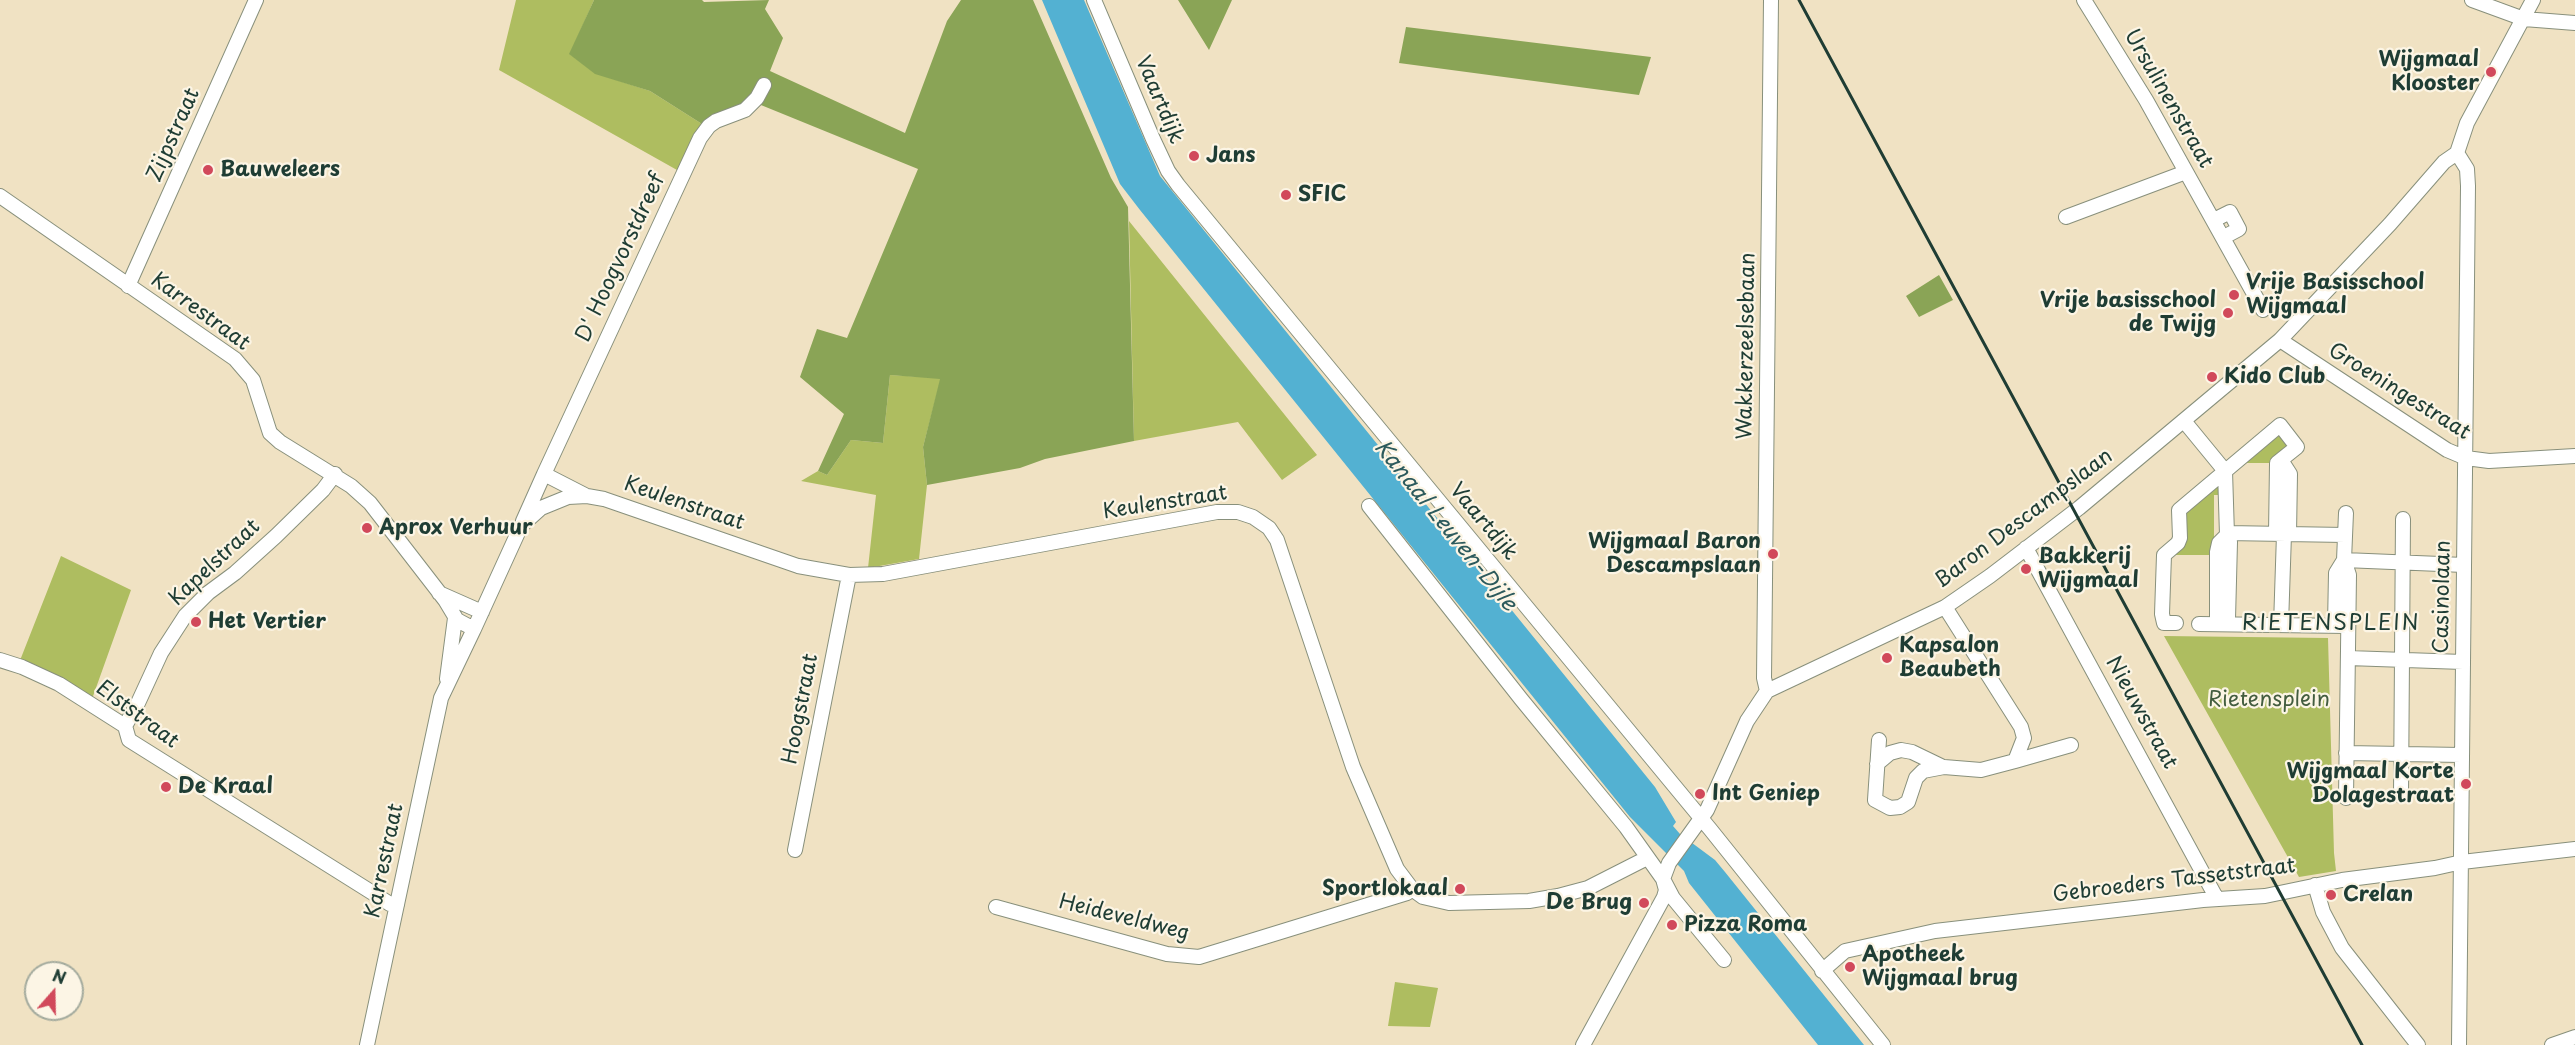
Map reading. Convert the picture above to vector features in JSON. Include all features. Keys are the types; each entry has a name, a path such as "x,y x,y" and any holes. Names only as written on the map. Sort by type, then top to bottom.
{"street":[{"name":"Zijpstraat","path":"128,286 256,0"},
{"name":"Vaartdijk","path":"1094,0 1153,139 1168,171 1178,185 1701,818 1883,1045"},
{"name":"Wakkerzeelsebaan","path":"1767,691 1764,678 1771,0"},
{"name":"Ursulinenstraat","path":"2084,0 2146,100 2214,220 2230,212 2239,229 2224,237 2263,310"},
{"path":"2472,0 2524,19 2575,23"},
{"path":"2457,153 2467,123 2533,0"},
{"name":"D' Hoogvorstdreef","path":"543,474 700,138 716,121 745,110 757,98 764,85"},
{"name":"Baron Descampslaan","path":"1767,691 1945,607 2079,508 2280,339 2390,224 2444,162 2457,153"},
{"name":"Casinolaan","path":"2457,153 2468,176 2459,1045"},
{"path":"2066,217 2186,172"},
{"name":"Karrestraat","path":"0,196 235,359 253,380 270,433 280,442 335,474 370,503 439,593 455,618 474,629 441,698 367,1045"},
{"name":"Groeningestraat","path":"2280,339 2447,450 2466,458 2489,461 2575,456"},
{"path":"2184,421 2225,471 2227,534 2230,542 2228,619 2223,624"},
{"path":"2176,623 2164,623 2162,614 2164,555 2178,543 2180,538 2179,510 2280,425 2297,447 2277,463 2283,534 2282,625"},
{"name":"Kapelstraat","path":"124,726 138,703 161,653 185,616 208,593 276,537 323,490 335,474"},
{"name":"Keulenstraat","path":"474,629 543,474 587,496"},
{"name":"Keulenstraat","path":"521,526 541,508 568,497 587,496 604,499 798,566 849,575 883,574 1217,512 1238,512 1253,517 1269,528 1277,540 1289,570 1326,692 1353,767 1397,869 1412,889"},
{"path":"1369,506 1521,699 1626,827 1663,879 1673,898 1724,960"},
{"path":"2346,513 2344,560 2336,573 2341,626 2348,658 2346,798"},
{"path":"2401,796 2403,519"},
{"path":"2227,534 2345,535"},
{"name":"Nieuwstraat","path":"2026,548 2217,899"},
{"path":"2344,560 2464,565"},
{"name":"Hoogstraat","path":"795,850 849,575"},
{"name":"Karrestraat","path":"439,593 482,612"},
{"path":"1945,607 2021,727 2024,738 2015,761"},
{"name":"Karrestraat","path":"447,686 455,618"},
{"path":"2199,624 2341,626"},
{"path":"2348,658 2463,662"},
{"name":"Elststraat","path":"0,660 22,667 59,684 124,726 129,740 390,904 397,905"},
{"path":"1583,1045 1657,914 1666,890 1663,879 1669,863 1707,810 1747,721 1767,691"},
{"path":"1879,740 1875,800 1884,807 1895,808 1908,802 1919,774 1929,769 1944,767 1981,770 2071,745"},
{"path":"1877,764 1890,753 1901,750 1912,752 1944,767"},
{"path":"2346,753 2461,755"},
{"name":"Gebroeders Tassetstraat","path":"1822,971 1845,951 1935,931 2217,899 2265,896 2315,885 2462,862 2575,849"},
{"path":"1412,889 1423,897 1449,903 1529,901 1588,888 1647,858"},
{"path":"2315,885 2323,912 2342,948 2418,1045"},
{"name":"Heideveldweg","path":"996,907 1185,957 1199,957 1407,893 1412,889"},
{"path":"2552,1045 2575,1037"}],"green space":[{"path":"516,0 594,0 570,54 595,73 650,91 702,124 677,170 499,70"},
{"path":"594,0 702,0 704,2 769,0 765,9 783,38 770,71 905,133 947,21 961,0 1033,0 1111,178 1128,207 1134,441 1045,459 1020,468 927,485 923,447 940,379 890,375 883,443 851,440 827,475 818,471 844,414 800,377 817,329 847,338 918,169 756,103 702,124 650,91 595,74 569,54"},
{"path":"1178,0 1232,0 1209,50"},
{"path":"1406,27 1651,57 1639,95 1399,63"},
{"path":"1129,221 1317,455 1282,480 1238,422 1134,441"},
{"path":"1939,275 1953,300 1919,317 1906,296"},
{"path":"890,375 941,378 923,447 927,485 919,559 868,568 876,495 801,481 818,471 827,475 851,440 883,443"},
{"path":"2278,430 2290,447 2274,463 2238,463"},
{"path":"2218,483 2222,495 2214,495 2214,537 2222,537 2213,555 2170,555 2185,544 2185,509"},
{"path":"61,556 131,590 92,699 19,663"},
{"name":"Rietensplein","path":"2164,636 2328,638 2336,871 2299,877"},
{"path":"1395,982 1438,988 1430,1027 1388,1026"}],"water":[{"path":"1042,0 1084,0 1160,176 1655,787 1676,822 1673,826 1680,834 1715,860 1864,1045 1818,1045 1689,883 1684,871 1630,817 1140,210 1120,184"}],"railway":[{"path":"1799,0 2362,1045"}],"place":[{"name":"Wijgmaal Klooster","path":"2491,72"},
{"name":"Jans","path":"1194,156"},
{"name":"Bauweleers","path":"208,170"},
{"name":"SFIC","path":"1286,195"},
{"name":"Vrije Basisschool Wijgmaal","path":"2234,295"},
{"name":"Vrije basisschool de Twijg","path":"2228,313"},
{"name":"Kido Club","path":"2212,377"},
{"name":"Aprox Verhuur","path":"367,528"},
{"name":"Wijgmaal Baron Descampslaan","path":"1773,554"},
{"name":"Bakkerij Wijgmaal","path":"2026,569"},
{"name":"Het Vertier","path":"196,622"},
{"name":"Kapsalon Beaubeth","path":"1887,658"},
{"name":"Wijgmaal Korte Dolagestraat","path":"2466,784"},
{"name":"De Kraal","path":"166,787"},
{"name":"Int Geniep","path":"1700,794"},
{"name":"Sportlokaal","path":"1460,889"},
{"name":"Crelan","path":"2331,895"},
{"name":"De Brug","path":"1644,903"},
{"name":"Pizza Roma","path":"1672,925"},
{"name":"Apotheek Wijgmaal brug","path":"1850,967"}],"district":[{"name":"RIETENSPLEIN","path":"2331,624"}],"water label":[{"name":"Kanaal Leuven-Dijle","path":"1445,526"}]}
